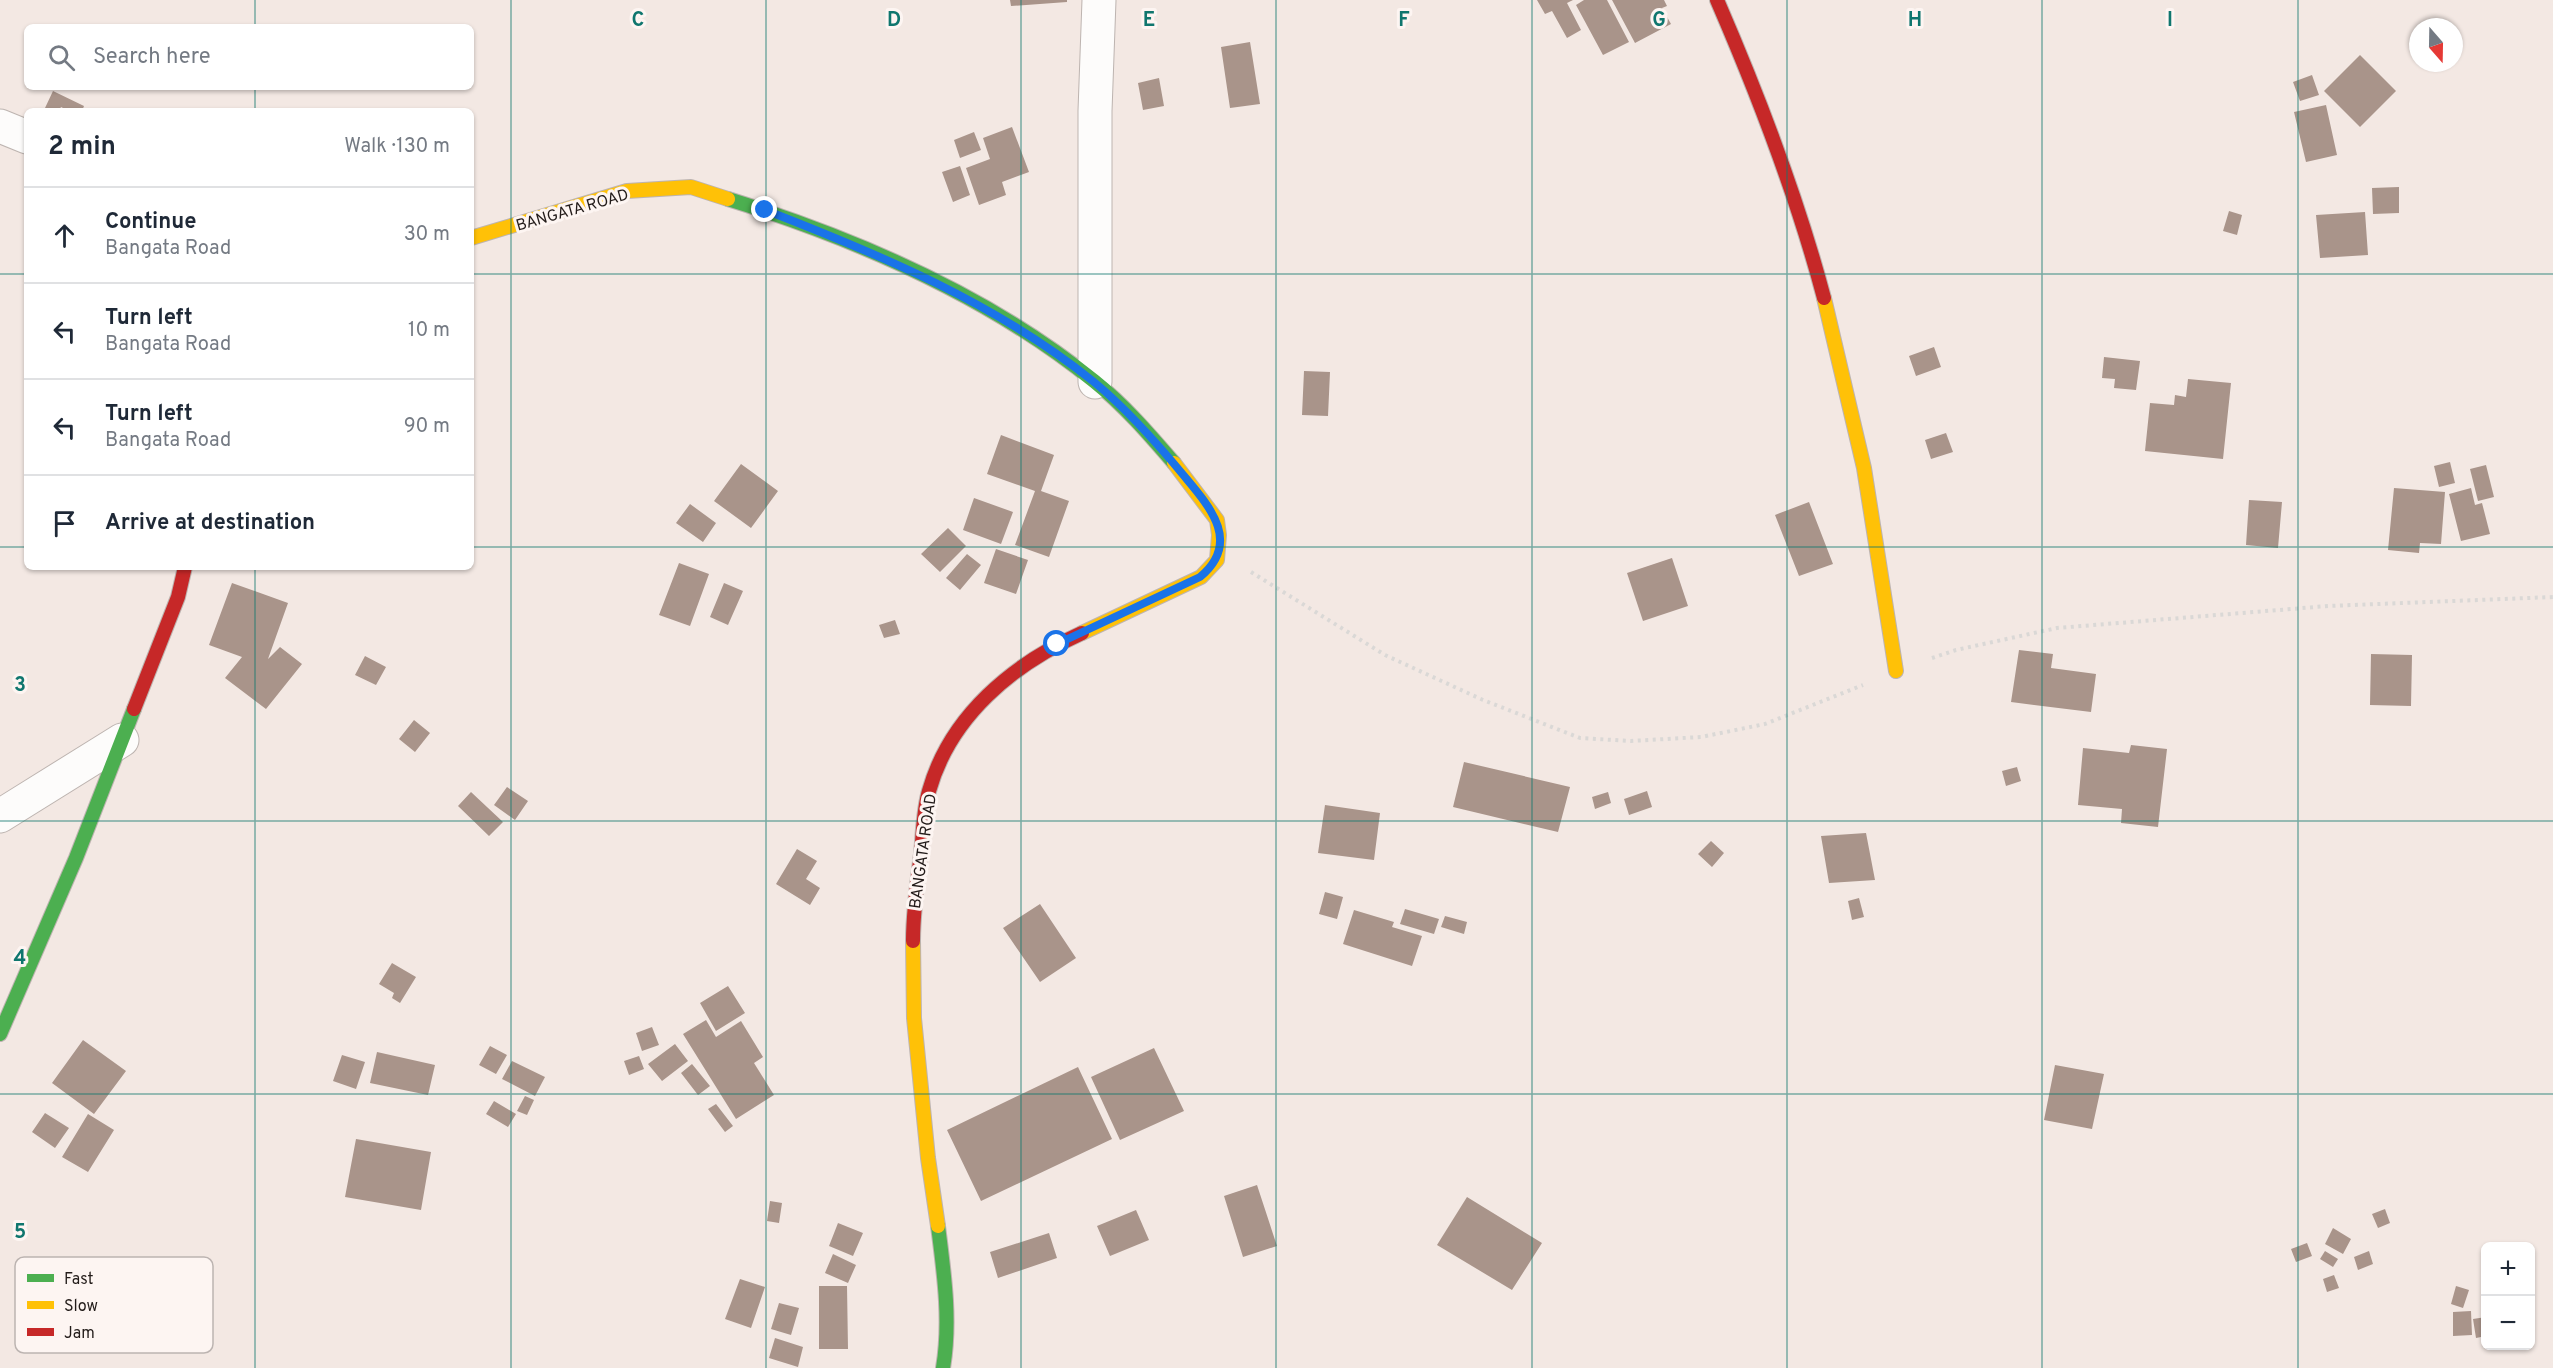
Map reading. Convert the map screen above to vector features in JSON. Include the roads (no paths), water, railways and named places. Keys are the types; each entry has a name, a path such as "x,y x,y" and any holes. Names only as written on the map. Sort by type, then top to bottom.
{"street":[{"path":"1095,382 1095,123 1099,0"},
{"path":"1717,0 1750,73 1813,256 1864,468 1896,671"},
{"path":"0,126 24,136"},
{"name":"BANGATA ROAD","path":"474,237 627,191 691,187 765,210 854,244 954,291 1030,335 1095,382 1146,430 1217,520 1219,550 1217,560 1200,577 1057,644 1011,673 969,714 940,756 928,793 913,919 914,1018 944,1287 948,1340 943,1368"},
{"path":"0,1034 76,858 178,597 184,570"},
{"path":"0,816 122,740"}]}
